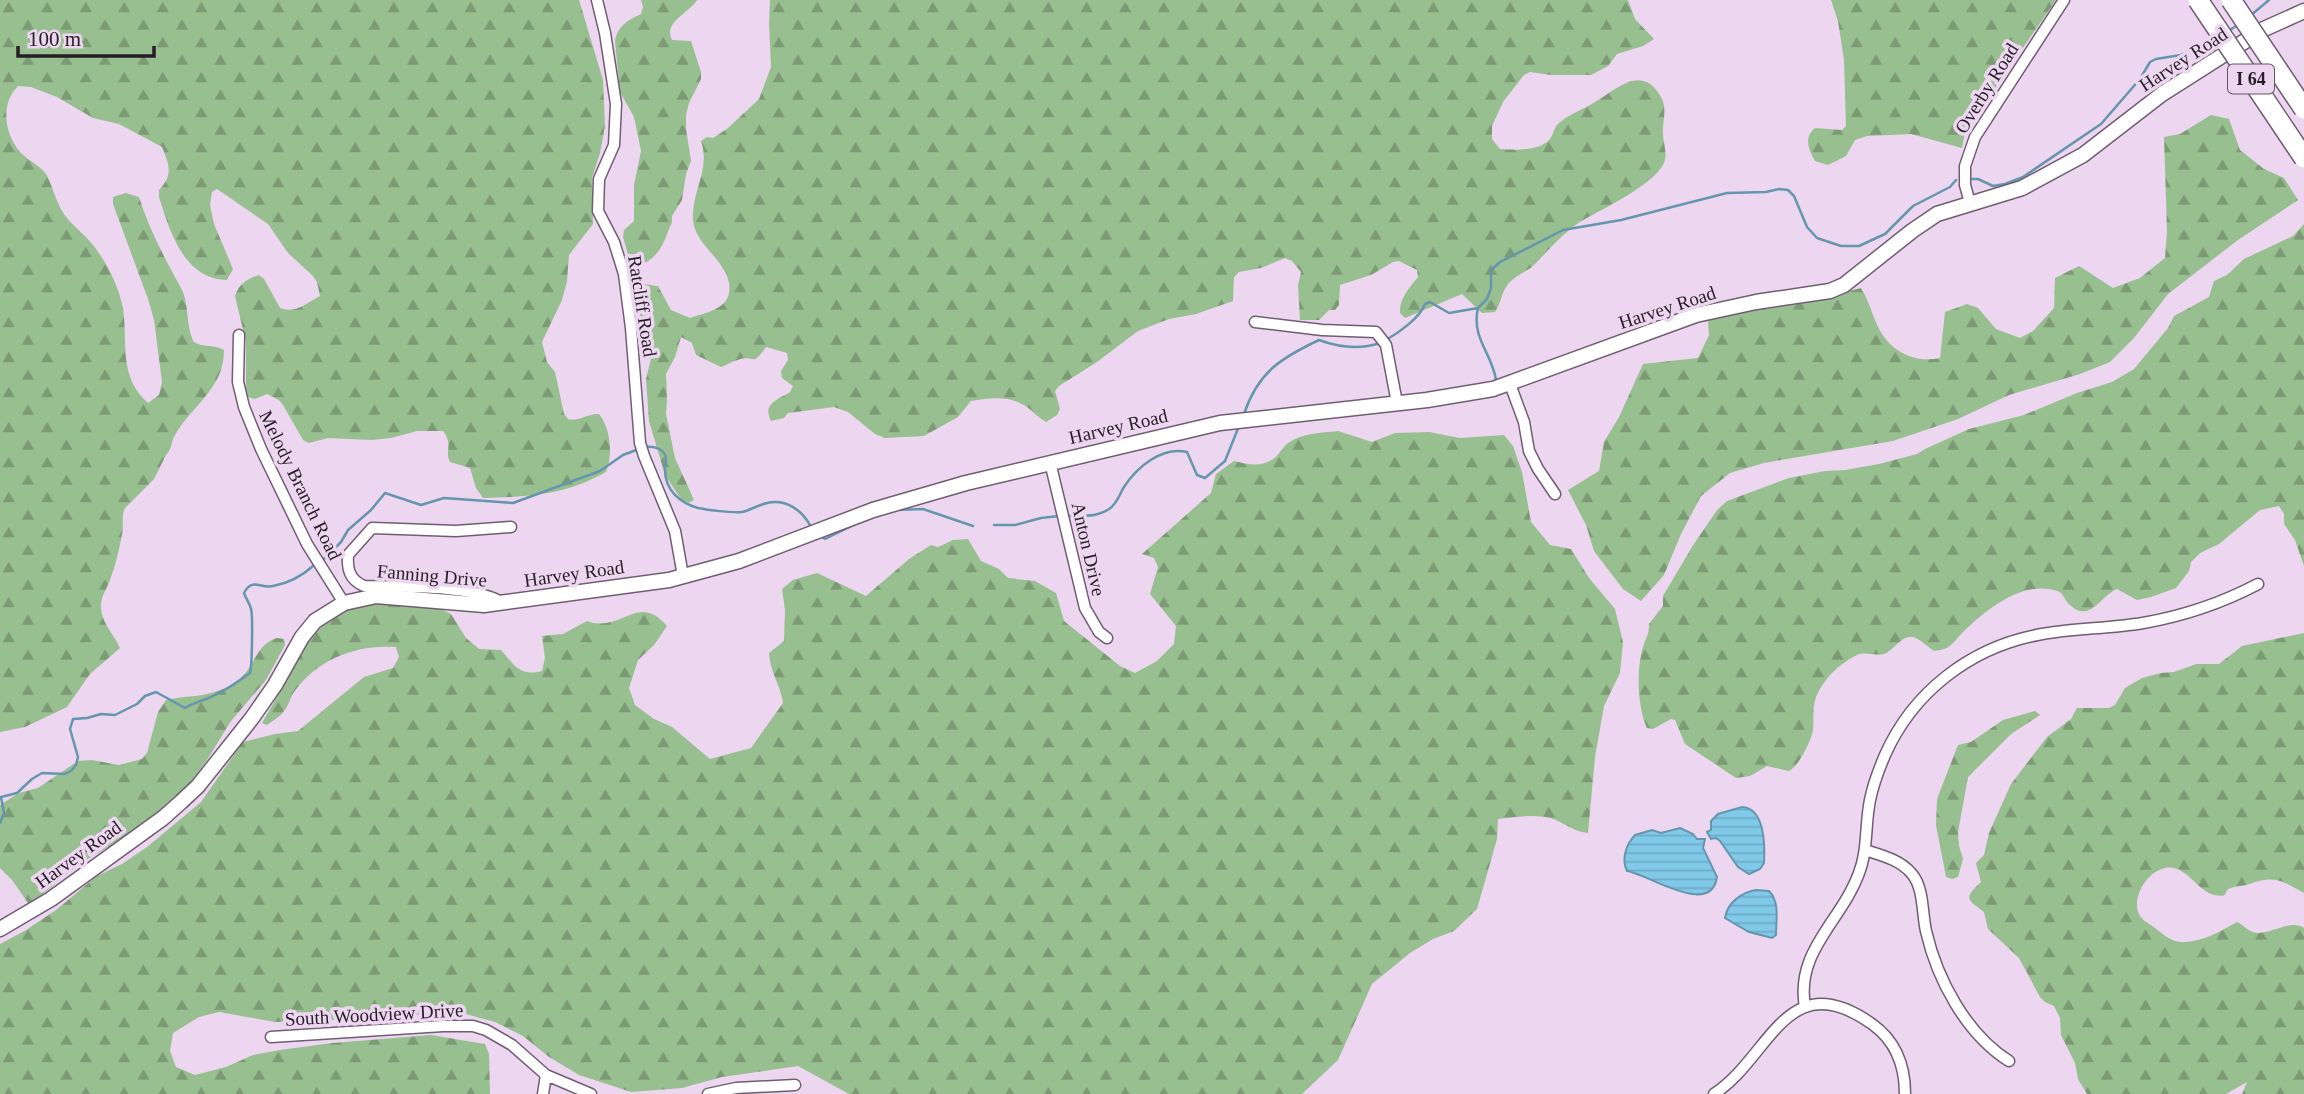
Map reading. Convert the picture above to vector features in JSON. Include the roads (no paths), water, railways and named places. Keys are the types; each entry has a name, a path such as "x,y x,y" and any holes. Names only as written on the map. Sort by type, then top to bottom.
{"highway":[{"name":"I 64","path":"2198,0 2304,158"},
{"name":"I 64","path":"2231,0 2304,109"}],"street":[{"name":"Ratcliff Road","path":"597,0 616,104 614,145 599,179 598,211 614,242 624,275 640,443 675,531 683,576"},
{"name":"Overby Road","path":"1970,203 1965,185 1965,166 1975,137 2064,0"},
{"name":"Harvey Road","path":"0,929 51,899 181,802 206,776 252,718 275,685 302,637 315,621 330,609 344,603 376,596 484,605 683,576 739,561 898,502 1050,462 1177,432 1243,420 1476,393 1510,384 1696,315 1756,302 1830,291 1844,285 1926,221 1947,210 2022,188 2065,166 2105,141 2162,94 2264,29 2304,11"},
{"path":"1255,322 1322,330 1376,332 1384,341 1398,403"},
{"name":"Melody Branch Road","path":"239,335 238,382 244,407 261,449 307,544 344,603"},
{"path":"1510,384 1524,422 1530,451 1538,469 1555,494"},
{"name":"Anton Drive","path":"1050,462 1085,608 1098,632 1107,638"},
{"name":"Fanning Drive","path":"501,602 493,597 450,591 364,586 355,583 349,573 348,555 372,528 456,530 511,527"},
{"path":"1805,1007 1803,988 1806,967 1855,883 1864,850 1870,800 1876,777 1893,737 1917,703 1931,689 1961,666 1996,648 2025,638 2166,618 2227,599 2258,583"},
{"path":"1864,850 1891,859 1912,874 1918,885 1926,932 1942,977 1970,1024 1989,1045 2009,1061"},
{"path":"1714,1094 1739,1075 1782,1021 1805,1007 1825,1005 1843,1009 1868,1021 1883,1033 1899,1055 1905,1094"},
{"name":"South Woodview Drive","path":"271,1037 429,1026 473,1026 512,1045 547,1075 591,1094"},
{"path":"543,1094 547,1075"},
{"path":"708,1094 736,1088 795,1085"}],"water":[{"path":"1742,807 1755,814 1764,838 1764,863 1760,869 1749,874 1738,867 1720,841 1711,839 1707,832 1711,830 1711,821 1718,814"},
{"path":"1680,828 1697,839 1705,839 1703,848 1717,877 1712,889 1703,894 1678,890 1627,871 1625,866 1625,852 1635,835 1652,830 1661,833"},
{"path":"1756,890 1769,891 1775,900 1776,935 1772,938 1749,932 1725,918 1736,899"}],"waterway":[{"path":"2250,16 2269,0"},
{"path":"2227,32 2239,24"},
{"path":"1972,179 1993,186 2023,177 2101,124 2140,79 2150,62 2181,55 2215,39"},
{"path":"1386,340 1408,325 1425,304 1430,302 1449,313 1478,308 1487,299 1491,288 1491,270 1500,262 1563,230 1621,220 1727,193 1779,189 1788,190 1794,196 1807,227 1817,238 1841,246 1859,246 1885,234 1913,206 1950,187 1956,180"},
{"path":"1478,308 1477,328 1496,380"},
{"path":"1244,414 1256,387 1272,368 1305,347 1319,340 1349,347 1380,343"},
{"path":"1066,516 1094,515 1109,509 1136,472 1151,460 1168,452 1187,452 1197,475 1205,478 1225,461 1239,426"},
{"path":"646,447 656,448 664,453 668,484 675,495 691,506 738,512 767,503 781,502 799,511 811,527"},
{"path":"322,561 385,493 421,505 444,498 513,503 600,471 623,455 639,449"},
{"path":"895,510 923,509 973,526"},
{"path":"994,525 1015,525 1059,516"},
{"path":"818,535 825,539 862,521"},
{"path":"0,823 4,813 1,797 17,793 42,773 65,774 76,765 78,757 70,729 73,719 101,714 115,715 156,692 185,708 218,694 250,673 252,613 244,593 250,586 269,587 290,581 313,566"}]}
